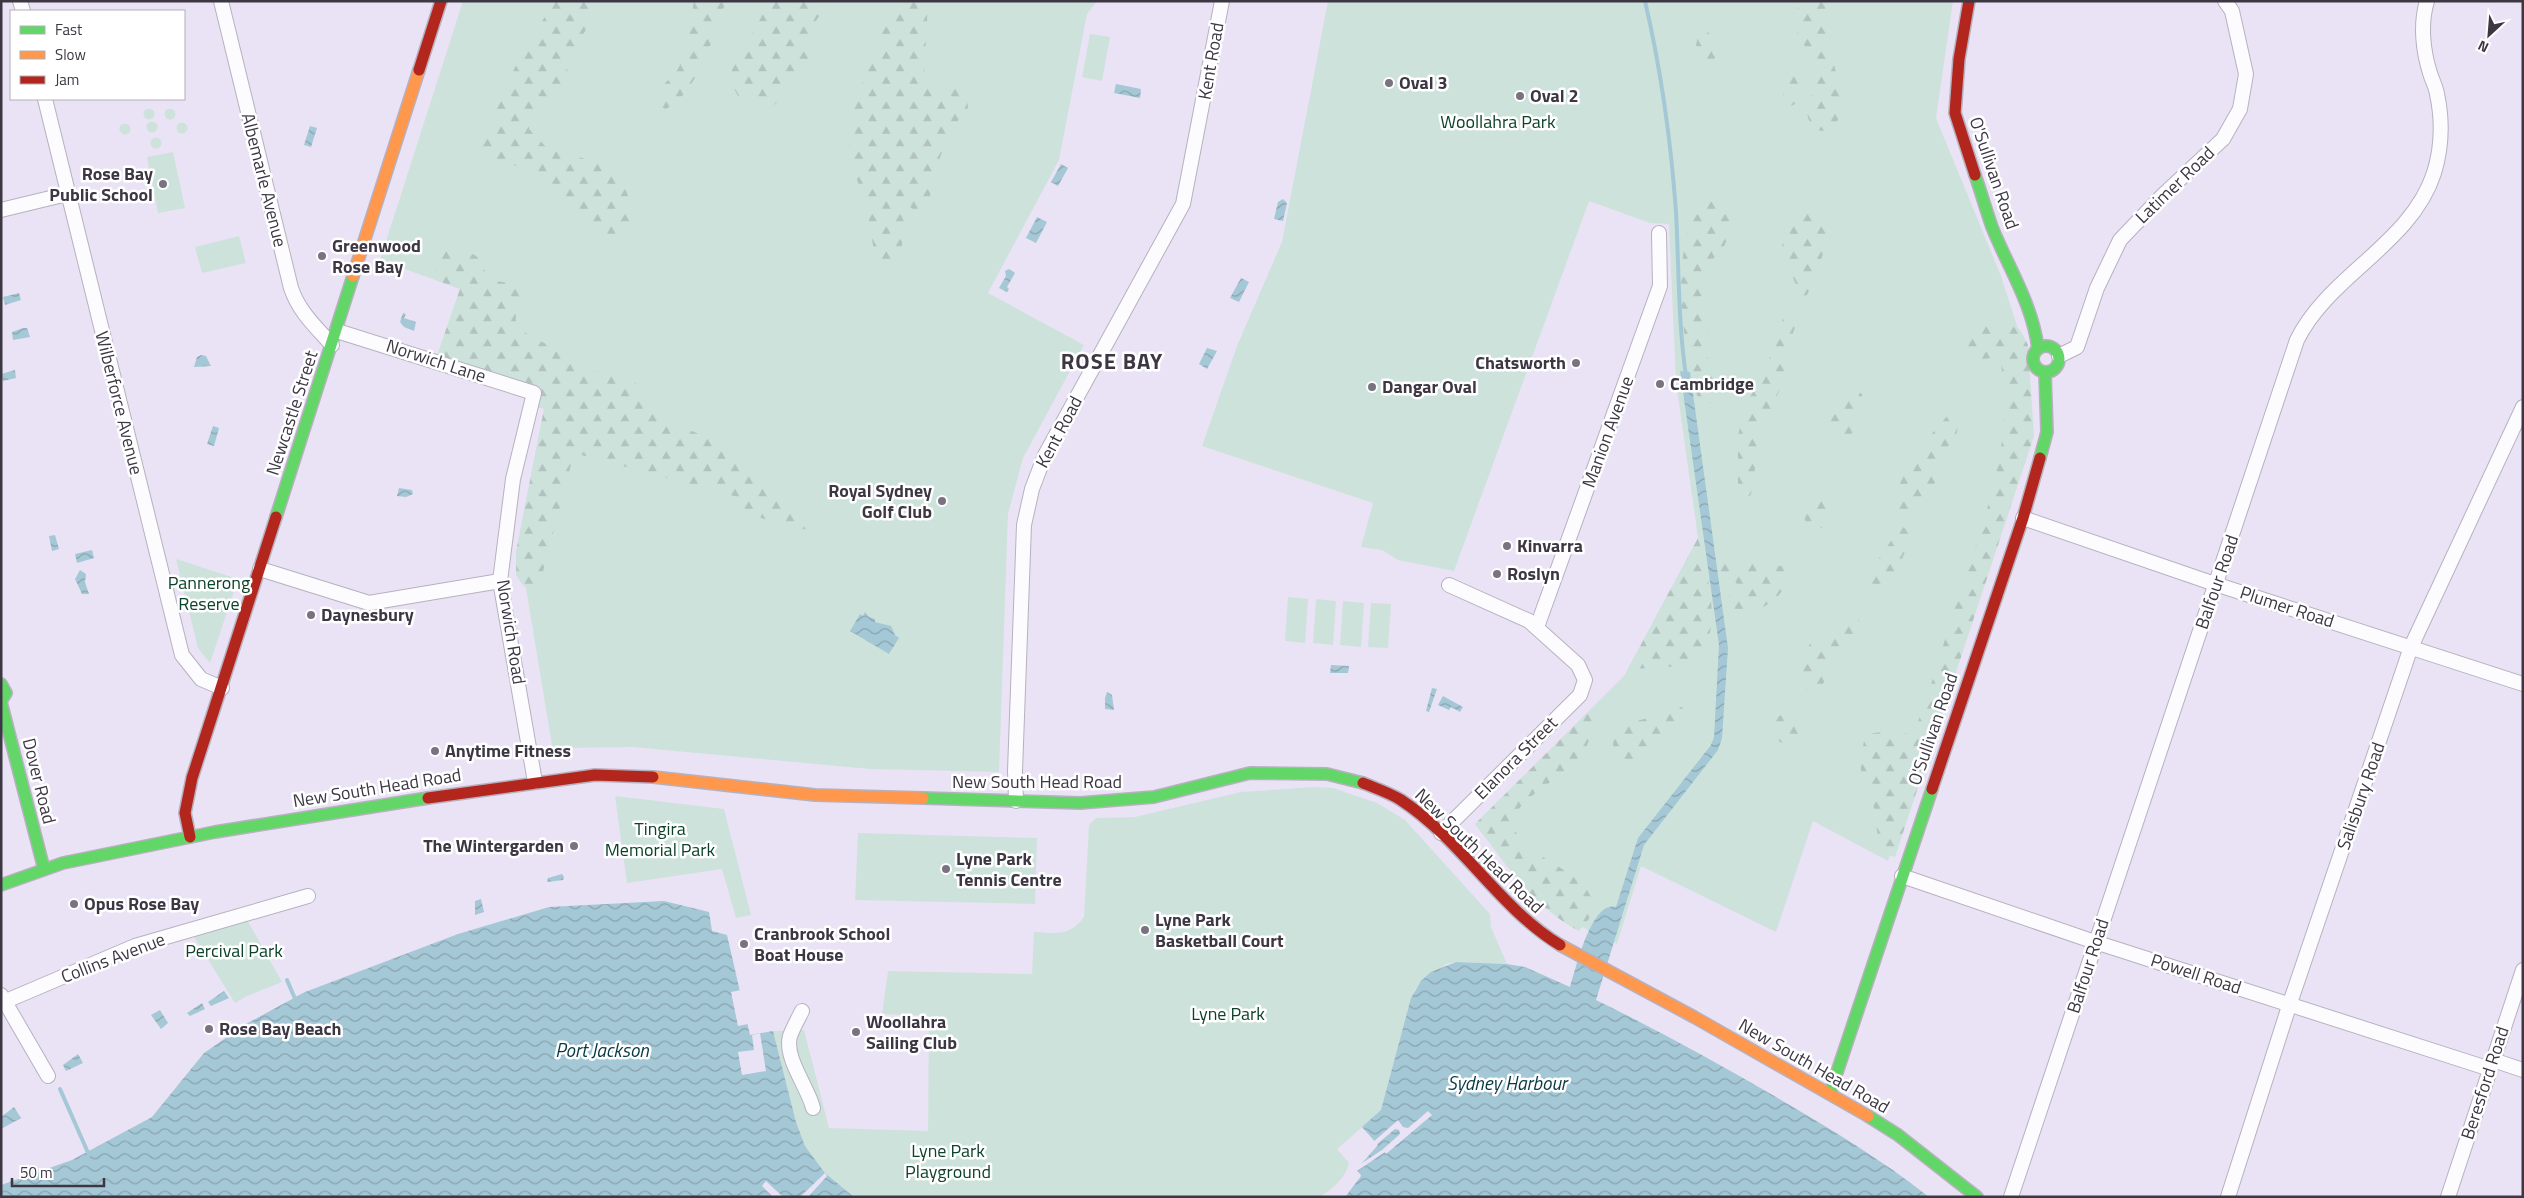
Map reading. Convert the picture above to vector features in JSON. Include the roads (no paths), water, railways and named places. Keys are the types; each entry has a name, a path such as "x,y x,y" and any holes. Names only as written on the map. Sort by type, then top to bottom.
{"main road":[{"name":"Newcastle Street","path":"190,837 185,812 188,791 442,1"},
{"name":"O'Sullivan Road","path":"1969,1 1959,59 1954,113 1992,226 2019,285 2036,330 2038,349"},
{"path":"2050,347 2059,356 2056,368 2045,373 2036,369 2033,361 2038,349 2050,347"},
{"name":"O'Sullivan Road","path":"1830,1092 2023,518 2048,432 2045,373"},
{"name":"Dover Road","path":"1,684 6,693 1,701 44,868"},
{"name":"New South Head Road","path":"1,885 44,868 190,837 323,814 535,782 595,776 643,776 815,795 1080,803 1137,800 1250,773 1301,772 1357,780 1381,789 1412,808 1441,833 1518,914 1546,937 1580,958 1673,1006 1830,1092 1898,1135 1977,1197"}],"street":[{"name":"Albemarle Avenue","path":"221,1 290,288 295,301 304,315 332,345"},
{"name":"Kent Road","path":"1016,801 1015,771 1024,535 1032,488 1045,454 1183,204 1222,1"},
{"name":"Latimer Road","path":"2059,356 2077,347 2097,288 2120,240 2163,195 2223,139 2240,109 2246,74 2232,11 2225,1"},
{"name":"Balfour Road","path":"2011,1197 2215,584 2302,330 2324,303 2412,214 2425,195 2433,175 2439,156 2442,126 2437,93 2424,50 2424,28 2428,1"},
{"name":"Wilberforce Avenue","path":"45,100 182,655 201,679 222,688"},
{"path":"1,210 67,194"},
{"name":"Manion Avenue","path":"1537,627 1660,286 1659,233"},
{"name":"Norwich Lane","path":"337,331 534,393"},
{"name":"Norwich Road","path":"534,393 513,479 500,580 535,782"},
{"name":"Salisbury Road","path":"2228,1197 2290,1004 2411,647 2523,407"},
{"name":"Plumer Road","path":"2023,518 2215,584 2523,684"},
{"path":"260,570 359,601 369,602 500,580"},
{"path":"1449,584 1521,616 1537,627"},
{"name":"Elanora Street","path":"1441,833 1580,695 1585,680 1578,665 1537,627"},
{"name":"Powell Road","path":"1902,876 2096,942 2290,1004 2492,1064 2523,1070"},
{"name":"Collins Avenue","path":"4,998 135,946 308,896"},
{"name":"Beresford Road","path":"2448,1197 2523,970"},
{"path":"4,998 48,1076"},
{"path":"802,1011 790,1038 792,1058 813,1108"}],"water":[{"path":"1116,84 1141,89 1140,98 1114,93"},
{"path":"310,126 317,128 311,147 304,145"},
{"path":"1061,164 1068,168 1058,186 1051,182"},
{"path":"1283,199 1287,203 1283,221 1274,219 1278,202"},
{"path":"1037,217 1047,222 1036,243 1026,238"},
{"path":"1009,269 1015,273 1007,287 1009,289 1007,292 999,288 1006,276 1005,271"},
{"path":"1241,278 1249,282 1239,302 1230,298"},
{"path":"19,293 21,300 5,305 3,297"},
{"path":"403,313 406,314 404,318 416,322 414,331 404,327 400,322"},
{"path":"27,328 30,337 13,340 12,332"},
{"path":"1207,348 1217,351 1207,369 1199,364"},
{"path":"201,355 206,356 211,366 194,367 197,357"},
{"path":"15,370 16,378 3,381 1,374"},
{"name":"Sydney Harbour","path":"1680,371 1690,372 1728,648 1722,738 1718,750 1644,845 1596,1000 1687,1047 1835,1132 1929,1197 1345,1197 1361,1176 1355,1171 1378,1145 1362,1127 1381,1110 1411,998 1421,981 1431,972 1456,962 1507,964 1525,967 1570,987 1592,924 1599,914 1607,908 1616,907 1638,838 1711,745 1714,737 1719,645"},
{"path":"213,426 219,428 214,446 207,444"},
{"path":"399,488 412,490 413,494 406,497 397,496"},
{"path":"55,535 59,549 52,551 49,536"},
{"path":"92,550 94,558 77,563 75,554"},
{"path":"80,570 86,574 85,582 89,594 82,594 75,579"},
{"path":"865,612 869,617 875,619 875,622 891,626 895,635 899,638 889,654 850,631 860,614 863,616"},
{"path":"1331,665 1349,666 1348,673 1330,673"},
{"path":"1432,688 1437,689 1429,712 1426,711"},
{"path":"1107,692 1112,695 1114,710 1105,709"},
{"path":"1443,696 1463,707 1460,712 1451,707 1449,710 1438,705"},
{"path":"562,874 563,880 547,882 548,878"},
{"path":"481,899 484,912 475,915 475,901"},
{"name":"Port Jackson","path":"664,901 709,912 712,931 727,935 750,1035 773,1031 796,1122 805,1146 825,1173 854,1197 1,1197 1,1185 72,1160 152,1117 204,1053 246,1024 305,992 458,934 549,907"},
{"path":"224,991 229,998 211,1006 208,1002"},
{"path":"202,1003 205,1009 190,1016 187,1013"},
{"path":"160,1010 168,1023 161,1029 151,1015"},
{"path":"78,1054 83,1063 66,1071 63,1065"},
{"path":"14,1107 21,1118 1,1129 1,1117"}],"waterway":[{"path":"1645,1 1661,80 1671,159 1676,212 1681,335 1686,376"},
{"path":"287,980 296,1001"},
{"path":"60,1089 89,1155"}],"place":[{"name":"Oval 3","path":"1389,83"},
{"name":"Oval 2","path":"1520,96"},
{"name":"Rose Bay Public School","path":"163,184"},
{"name":"Greenwood Rose Bay","path":"322,256"},
{"name":"Chatsworth","path":"1576,363"},
{"name":"Cambridge","path":"1660,384"},
{"name":"Dangar Oval","path":"1372,387"},
{"name":"Royal Sydney Golf Club","path":"942,501"},
{"name":"Kinvarra","path":"1507,546"},
{"name":"Roslyn","path":"1497,574"},
{"name":"Daynesbury","path":"311,615"},
{"name":"Anytime Fitness","path":"435,751"},
{"name":"The Wintergarden","path":"574,846"},
{"name":"Lyne Park Tennis Centre","path":"946,869"},
{"name":"Opus Rose Bay","path":"74,904"},
{"name":"Lyne Park Basketball Court","path":"1145,930"},
{"name":"Cranbrook School Boat House","path":"744,944"},
{"name":"Rose Bay Beach","path":"209,1029"},
{"name":"Woollahra Sailing Club","path":"856,1032"}],"district":[{"name":"ROSE BAY","path":"1112,361"}],"park label":[{"name":"Woollahra Park","path":"1498,122"},
{"name":"Pannerong Reserve","path":"209,593"},
{"name":"Tingira Memorial Park","path":"660,840"},
{"name":"Percival Park","path":"234,951"},
{"name":"Lyne Park","path":"1228,1014"},
{"name":"Lyne Park Playground","path":"948,1161"}]}
